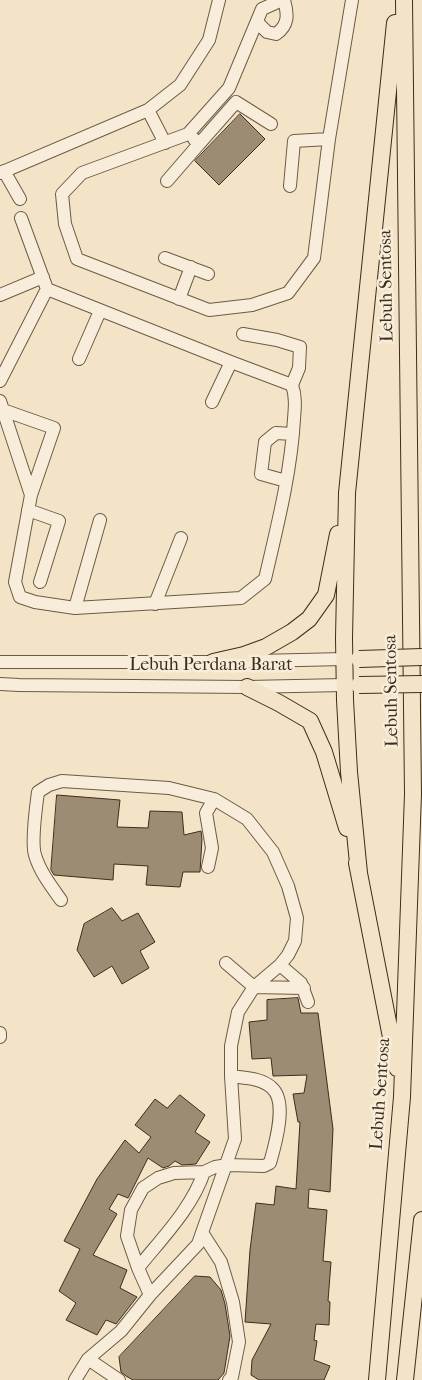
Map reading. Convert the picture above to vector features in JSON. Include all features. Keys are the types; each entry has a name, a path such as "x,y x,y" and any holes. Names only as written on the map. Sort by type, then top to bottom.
{"main road":[{"path":"214,662 244,655 266,647 292,632 309,619 326,595 346,493 398,0"},
{"name":"Lebuh Sentosa","path":"377,1380 402,1097 413,794 404,0"},
{"path":"346,493 352,659 349,772 359,873 402,1097"},
{"name":"Lebuh Perdana Barat","path":"352,659 422,657"},
{"name":"Lebuh Perdana Barat","path":"352,685 422,684"},
{"path":"247,687 310,721 326,759 359,873"},
{"path":"405,1380 422,1220"}],"street":[{"path":"20,198 2,172 148,110 180,85 209,40 219,0"},
{"path":"256,22 267,32 276,34 283,29 288,14 283,0 262,10 256,22 229,88 188,134 82,173 62,194 65,224 77,259 209,310 252,305 288,293 314,258 329,139 352,0"},
{"path":"167,181 236,102 271,124"},
{"path":"148,110 165,143"},
{"path":"188,134 199,144"},
{"path":"290,186 294,141 329,139"},
{"path":"0,381 45,283 21,218"},
{"path":"166,258 208,274"},
{"path":"179,299 191,267"},
{"path":"0,295 45,283 100,311 292,384"},
{"path":"78,359 100,311"},
{"path":"2,406 54,428 31,495 15,582 20,597 35,602 75,608 241,598 265,580 286,481 293,434 295,393 292,384 299,368 300,347 277,340 243,334"},
{"path":"212,402 231,362"},
{"path":"2,406 31,495"},
{"path":"286,481 261,474 265,442 276,433 293,434"},
{"path":"28,510 59,521 40,582"},
{"path":"75,608 100,520"},
{"path":"155,604 181,538"},
{"name":"Lebuh Perdana Barat","path":"0,662 214,662 352,659"},
{"name":"Lebuh Perdana Barat","path":"0,684 247,687 352,685"},
{"path":"61,900 43,873 34,854 34,812 38,792 49,785 62,781 169,788 214,799 246,818 273,852 288,886 297,918 295,941 288,955 280,965 254,987 238,1012 231,1046 235,1139 228,1165 203,1234 198,1244 150,1295 121,1331 88,1359 75,1380"},
{"path":"208,867 212,848 206,813 214,799"},
{"path":"226,964 254,987 304,988"},
{"path":"280,965 301,983 308,1002"},
{"path":"0,1032 0,1037"},
{"path":"150,1295 127,1236 131,1210 143,1188 158,1178 174,1173 204,1172 215,1167 228,1165 264,1166 270,1163 276,1140 280,1108 278,1096 272,1087 256,1079 231,1076"},
{"path":"138,1268 179,1217 198,1189 204,1172"},
{"path":"203,1234 221,1262 233,1302 239,1342 231,1379"},
{"path":"88,1359 120,1380"}],"building":[{"path":"240,114 265,139 219,185 195,161"},
{"path":"57,795 120,800 117,827 148,828 150,811 182,812 184,835 201,831 200,872 183,872 180,887 146,885 148,866 114,864 113,880 54,875 51,870"},
{"path":"112,908 122,921 138,913 155,942 140,951 149,968 122,984 112,966 94,977 77,950 84,924"},
{"path":"298,998 301,1013 318,1013 333,1129 330,1192 309,1189 308,1208 327,1210 323,1261 331,1262 328,1301 330,1302 329,1325 316,1324 314,1340 317,1341 314,1360 330,1366 324,1380 259,1380 251,1375 252,1360 271,1324 245,1322 250,1250 256,1203 274,1205 276,1186 296,1189 300,1122 298,1122 293,1094 304,1093 307,1075 273,1076 271,1058 252,1059 249,1022 267,1020 267,1000"},
{"path":"180,1095 205,1115 195,1132 210,1142 196,1164 182,1165 175,1161 163,1168 148,1158 128,1198 118,1194 109,1209 117,1214 93,1255 127,1270 120,1288 137,1297 116,1324 106,1320 97,1335 66,1320 76,1303 59,1291 80,1249 64,1241 97,1179 125,1140 139,1153 151,1137 135,1125 155,1099 167,1108"},
{"path":"195,1276 210,1277 221,1290 230,1336 224,1373 218,1380 133,1380 126,1376 121,1372 119,1357"}]}
